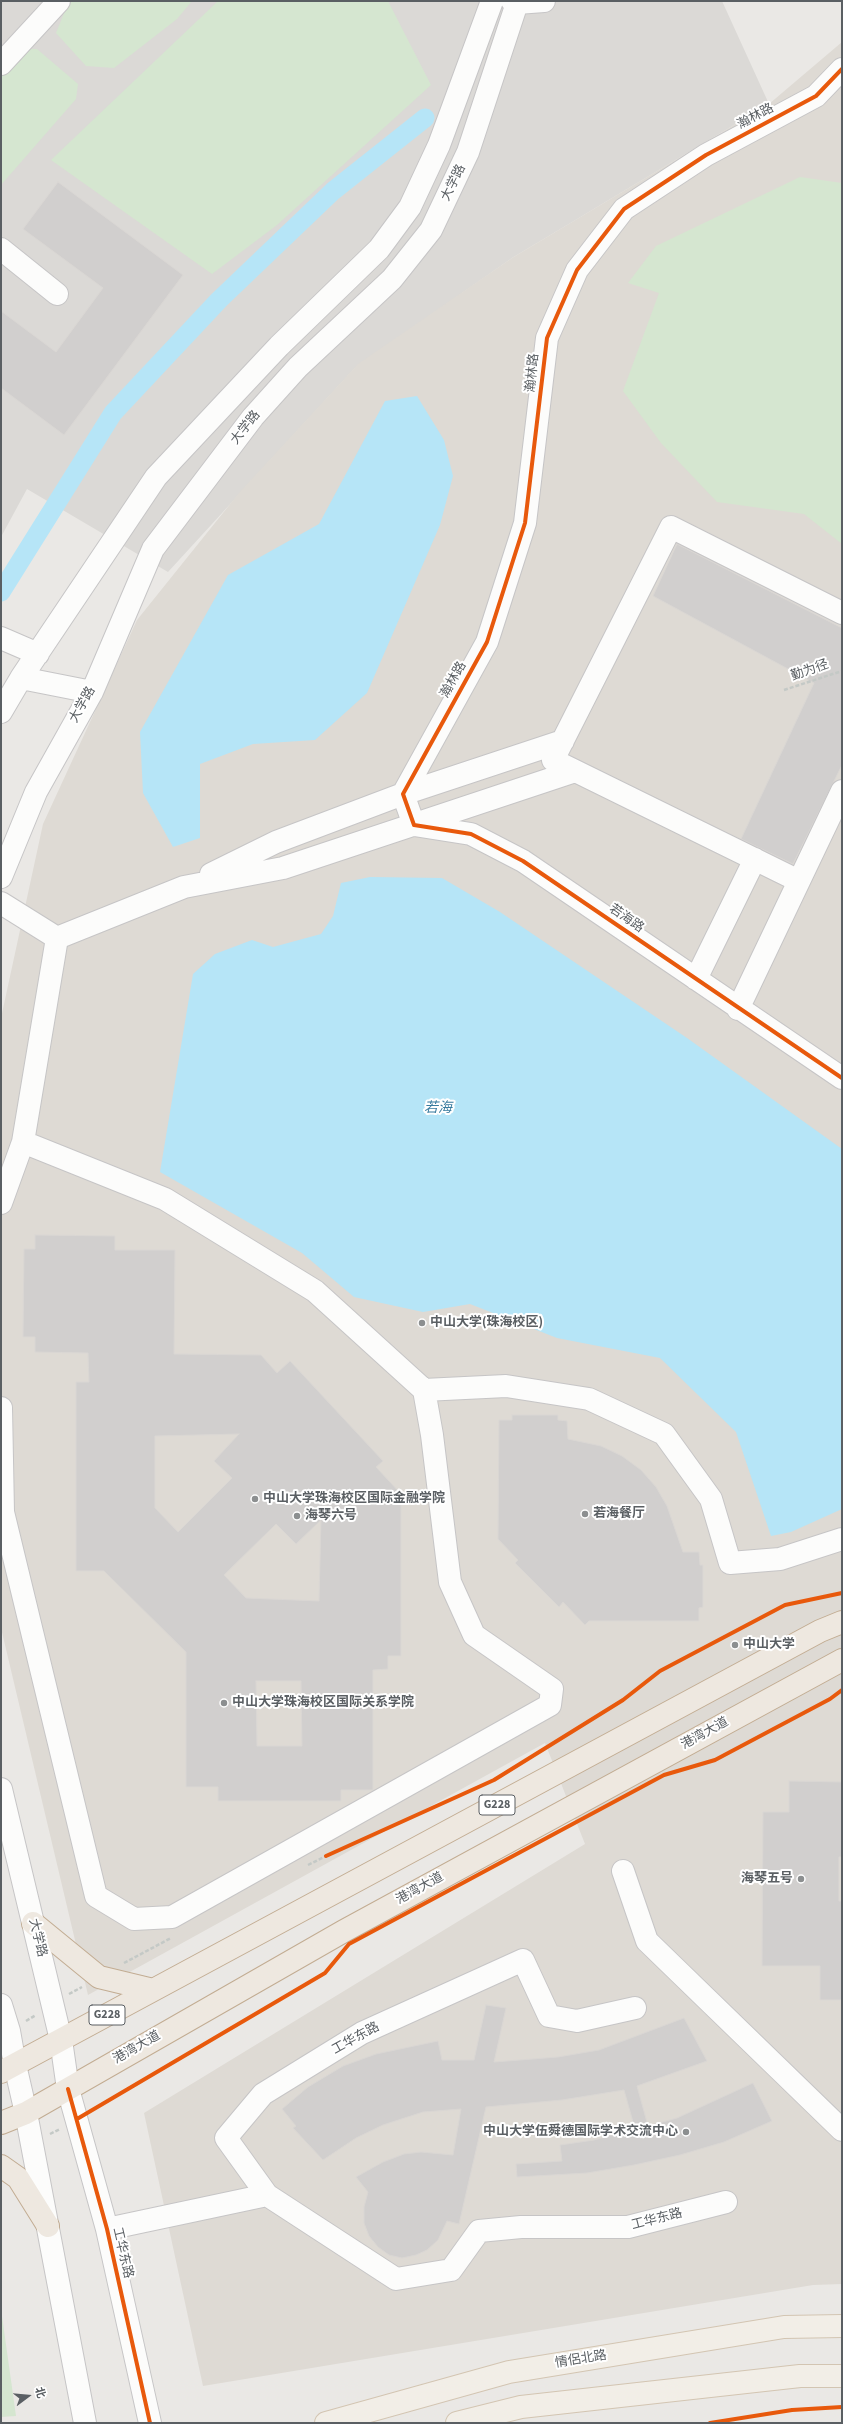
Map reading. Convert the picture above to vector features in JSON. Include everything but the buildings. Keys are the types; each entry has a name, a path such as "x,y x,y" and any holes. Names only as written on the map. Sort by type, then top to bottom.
{"highway":[{"name":"G228","path":"8,2069 813,1635 842,1622"},
{"name":"港湾大道","path":"1,2123 26,2113 344,1931 842,1660"},
{"path":"33,1923 99,1977 153,1990"},
{"path":"1,2166 18,2178 48,2226"}],"main road":[{"name":"情侶北路","path":"326,2423 509,2372 784,2327 842,2326"},
{"path":"457,2423 520,2407 800,2376 842,2376"}],"street":[{"path":"1,64 59,1"},
{"path":"1,712 21,678 156,477 279,346 379,249 410,206 439,145 492,1"},
{"path":"514,2 544,1"},
{"name":"大学路","path":"1,877 36,792 92,692 153,549 253,417 298,366 392,278 431,230 468,152 514,2"},
{"name":"瀚林路","path":"403,794 487,642 525,522 547,338 577,270 624,209 706,155 816,96 842,69"},
{"path":"1,249 57,294"},
{"path":"799,881 553,760 671,527 842,613"},
{"path":"1,638 38,654"},
{"path":"21,678 92,692"},
{"path":"57,938 184,887 276,842 403,794 563,741"},
{"path":"184,887 283,868 414,826 575,770"},
{"path":"738,1009 842,791"},
{"path":"403,794 414,826"},
{"name":"若海路","path":"414,826 471,834 523,860 738,1009 842,1078"},
{"path":"696,979 755,859"},
{"path":"1,903 57,938"},
{"path":"1,1203 23,1142 57,938"},
{"path":"1,1408 3,1512 96,1896 134,1919 172,1917 550,1705 552,1689 474,1635 450,1582 432,1435 424,1390 315,1291 186,1211 166,1199 23,1142"},
{"path":"424,1390 506,1386 589,1399 664,1434 711,1499 730,1563 780,1559 842,1539"},
{"name":"大学路","path":"1,1789 53,2004 61,2040 68,2089"},
{"path":"623,1871 647,1941 842,2130"},
{"name":"工华东路","path":"635,2008 577,2021 549,2016 523,1960 362,2033 263,2094 226,2138 267,2194 396,2279 451,2270 479,2231 521,2227 628,2227 726,2202"},
{"path":"1,2005 9,2031 8,2069 26,2113 85,2423"},
{"name":"工华东路","path":"68,2089 107,2230 150,2423"},
{"path":"107,2230 267,2194"}],"path":[{"path":"305,1867 333,1853"},
{"path":"9,2031 99,1977 172,1937"},
{"path":"77,2119 325,1973 330,1967"}],"shaded area":[{"path":"1,1 722,1 769,104 512,258 354,369 168,572 27,489 1,537"},
{"name":"中山大学(珠海校区)","path":"842,42 842,2284 813,2285 203,2386 144,2113 585,1844 545,1743 88,1995 1,1628 1,1018 43,824 137,620 239,493 358,364 512,258 769,104"}],"green space":[{"path":"69,1 192,1 177,19 114,68 86,66 56,33"},
{"path":"218,1 388,1 431,85 277,225 212,274 51,160"},
{"path":"21,49 37,49 78,84 76,99 1,185 1,71"},
{"path":"800,177 842,183 842,544 804,514 717,502 661,443 623,391 659,293 628,283 656,246"},
{"path":"1,2309 16,2416 1,2417"}],"water":[{"path":"417,396 444,440 453,476 440,525 367,693 315,740 253,744 200,764 200,838 173,847 143,793 140,732 228,575 319,524 385,401"},
{"name":"若海","path":"370,877 442,878 500,912 687,1038 842,1149 842,1509 791,1532 771,1536 736,1432 660,1358 557,1338 470,1304 423,1312 354,1297 302,1253 160,1172 193,974 215,954 252,940 273,947 321,934 333,916 341,883"}],"waterway":[{"path":"1,592 113,413 219,300 333,191 425,118"}],"cycle path":[{"path":"842,69 816,96 706,155 624,209 577,270 547,338 525,523 487,642 403,794 414,825 471,834 523,861 842,1078"},
{"path":"326,1856 494,1780 623,1700 660,1671 785,1605 842,1593"},
{"path":"77,2119 325,1973 349,1944 664,1775 715,1760 830,1699 842,1690"},
{"path":"68,2089 107,2229 150,2423"},
{"path":"710,2423 792,2410 842,2407"}],"place":[{"name":"中山大学(珠海校区)","path":"422,1323"},
{"name":"中山大学珠海校区国际金融学院","path":"255,1499"},
{"name":"若海餐厅","path":"585,1514"},
{"name":"海琴六号","path":"297,1516"},
{"name":"中山大学","path":"735,1645"},
{"name":"中山大学珠海校区国际关系学院","path":"224,1703"},
{"name":"海琴五号","path":"801,1879"},
{"name":"中山大学伍舜德国际学术交流中心","path":"686,2132"}]}
